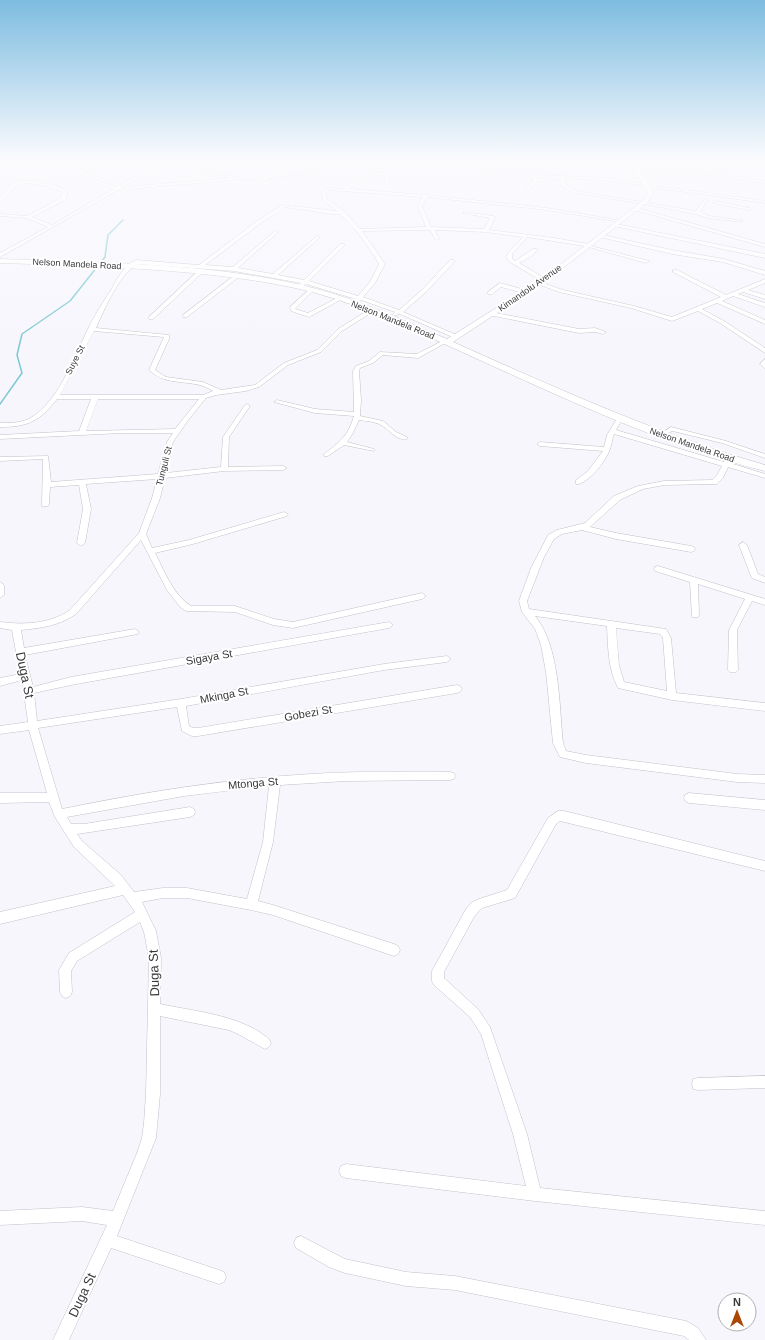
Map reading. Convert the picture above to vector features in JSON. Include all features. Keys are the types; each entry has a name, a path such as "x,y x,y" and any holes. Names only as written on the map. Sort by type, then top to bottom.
{"main road":[{"name":"Kimandolu Avenue","path":"447,342 527,292 621,221"},
{"name":"Nelson Mandela Road","path":"0,261 201,269 236,273 303,285 310,290 339,298 372,310 620,418 727,461 765,468"}],"street":[{"path":"37,221 51,226"},
{"path":"0,255 61,221"},
{"path":"151,318 201,269 261,221"},
{"path":"350,221 368,242 382,264 372,283 354,304"},
{"path":"427,221 437,239"},
{"path":"486,231 491,221"},
{"path":"605,221 765,256"},
{"path":"677,221 765,246"},
{"path":"736,221 741,221"},
{"path":"358,230 431,228 486,231 588,246 646,261"},
{"path":"185,316 236,273 276,231"},
{"path":"526,236 510,254 509,258 541,281 562,291 632,307 669,318 677,318 765,281"},
{"path":"602,236 672,252 732,263 765,273"},
{"path":"274,276 317,237"},
{"path":"303,285 342,245"},
{"path":"515,263 528,256 535,250"},
{"path":"390,318 422,293 452,261"},
{"name":"Suye St","path":"0,426 20,424 35,419 41,415 55,397 105,302 129,266"},
{"path":"675,271 725,298"},
{"path":"236,273 274,276 303,285 360,298 399,312 457,337"},
{"path":"490,292 502,285 527,292"},
{"path":"310,290 292,308 293,310 309,315 339,298"},
{"path":"742,290 765,297"},
{"path":"733,294 765,304"},
{"path":"718,301 765,322"},
{"path":"699,308 765,351"},
{"path":"55,397 204,397 220,392 246,389 257,386 286,364 319,351 340,330 372,310"},
{"path":"492,314 579,331 595,330 603,332"},
{"path":"91,330 165,335 167,336 166,339 152,370 167,380 203,384 220,392"},
{"path":"326,455 343,443 358,416 356,371 358,367 372,362 382,353 418,356 447,342"},
{"path":"765,361 763,364 765,367"},
{"path":"82,433 95,397"},
{"name":"Tunguli St","path":"0,625 16,627 48,624 74,612 142,534 156,498 167,449 176,431 197,403 204,397"},
{"path":"276,402 316,411 358,416 381,422 394,433 405,438"},
{"path":"224,469 226,437 247,406"},
{"path":"579,482 590,474 607,449 612,431 620,418"},
{"path":"662,435 672,429 677,430 724,442 765,456"},
{"path":"0,437 82,433 176,431"},
{"path":"612,431 727,461 765,476"},
{"path":"343,443 372,450"},
{"path":"540,444 583,446 607,449"},
{"path":"0,459 46,457 47,485 45,504"},
{"path":"727,461 718,480 714,482 668,482 631,490 615,500 588,525 562,531 550,537 546,543 524,599 526,612 539,627 545,644 549,662 558,743 563,754 586,759 737,778 765,779"},
{"path":"47,485 161,476 224,469 283,468"},
{"path":"81,543 87,508 82,482"},
{"path":"150,551 190,542 284,514"},
{"path":"580,527 616,536 691,549"},
{"path":"142,534 178,600 183,606 189,609 235,609 273,622 293,625 372,606 422,596"},
{"path":"743,545 755,576 765,580"},
{"path":"658,569 765,602"},
{"path":"694,580 695,615"},
{"path":"0,585 0,595"},
{"path":"733,670 733,630 750,597"},
{"path":"526,612 659,630 665,633 667,638 672,696"},
{"path":"611,624 613,648 621,685 672,696 765,707"},
{"name":"Sigaya St","path":"29,691 86,678 389,625"},
{"name":"Duga St","path":"16,627 29,691 33,726 59,814 78,844 117,879 128,893 142,914 150,931 155,958 152,1123 144,1153 117,1219 61,1340"},
{"path":"20,652 135,632"},
{"name":"Mkinga St","path":"0,730 180,703 377,668 447,659"},
{"path":"0,682 25,676"},
{"name":"Gobezi St","path":"180,703 185,728 192,732 198,732 457,689"},
{"name":"Mtonga St","path":"59,814 180,792 275,781 312,778 450,776"},
{"path":"251,905 268,842 275,781"},
{"path":"0,798 53,797"},
{"path":"689,798 765,806"},
{"path":"68,829 84,829 190,812"},
{"path":"535,1194 520,1134 486,1031 474,1013 443,987 438,981 437,977 438,971 470,913 479,904 511,894 552,821 558,816 564,816 765,866"},
{"path":"0,918 128,893 186,893 273,910 394,950"},
{"path":"66,992 65,970 73,958 142,914"},
{"path":"155,1009 229,1024 242,1029 265,1043"},
{"path":"698,1084 765,1082"},
{"path":"346,1171 535,1194 765,1218"},
{"path":"0,1218 82,1214 117,1219"},
{"path":"108,1240 219,1277"},
{"path":"302,1243 334,1262 345,1266 406,1279 455,1283 686,1330 692,1333 698,1340"}],"waterway":[{"path":"0,404 22,373 17,355 22,334 70,301 105,257 108,235 122,221"}]}
